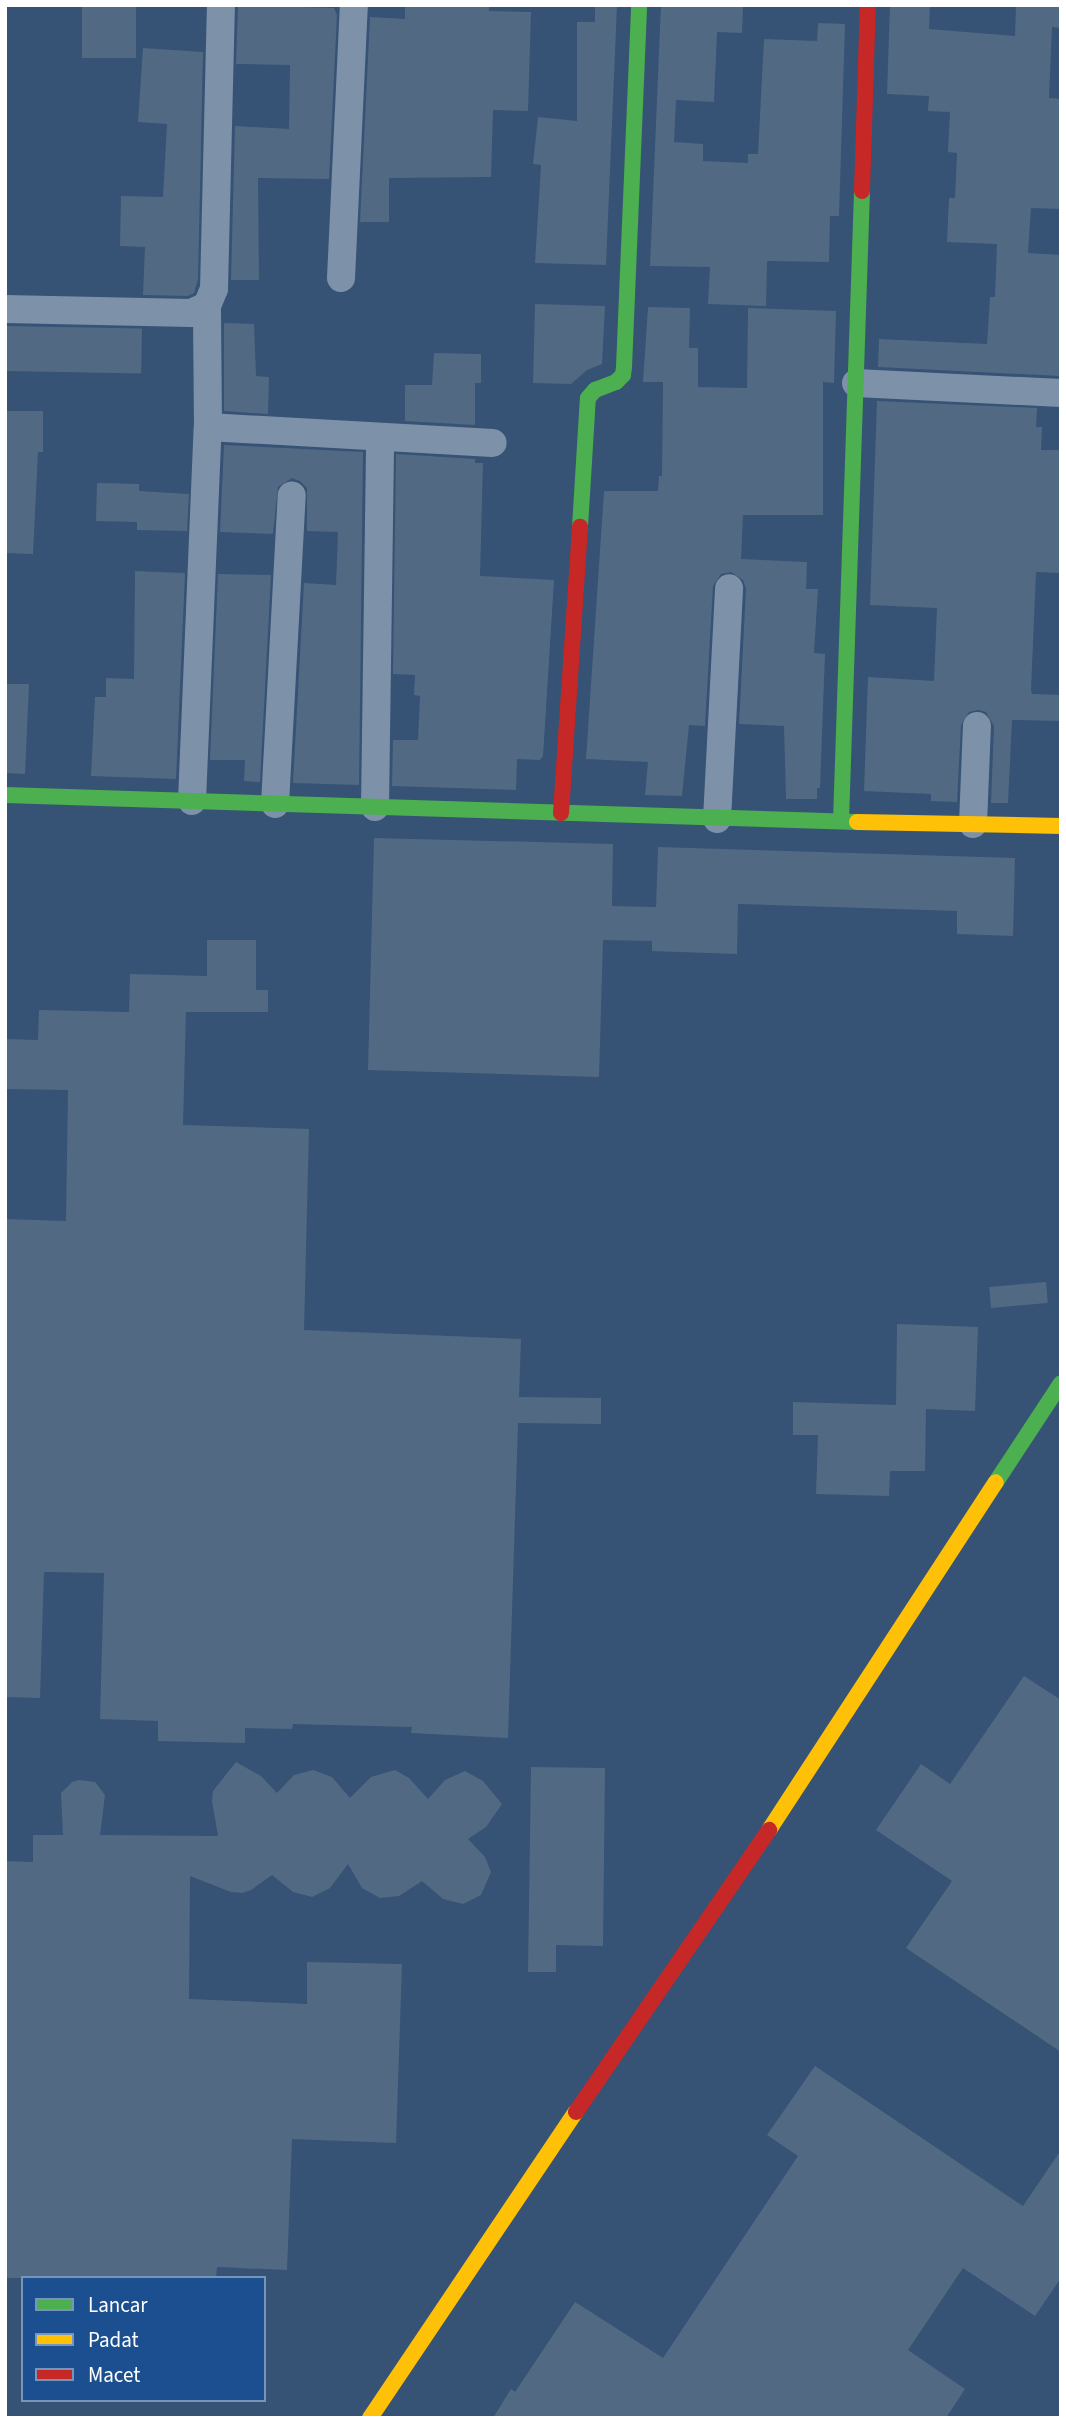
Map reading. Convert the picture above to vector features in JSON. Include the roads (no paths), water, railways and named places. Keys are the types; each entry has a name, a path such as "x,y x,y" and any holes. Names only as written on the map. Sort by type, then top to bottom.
{"street":[{"path":"192,801 208,427 208,306 214,289 221,5"},
{"path":"341,278 354,5"},
{"path":"561,813 588,398 595,390 616,382 623,375 624,367 639,5"},
{"path":"841,821 868,5"},
{"path":"5,309 191,313 208,306"},
{"path":"856,383 1061,393"},
{"path":"208,427 494,443"},
{"path":"375,807 380,436"},
{"path":"275,804 292,495"},
{"path":"717,818 729,588"},
{"path":"973,824 977,726"},
{"path":"5,795 1061,826"},
{"path":"370,2418 636,2021 747,1863 1061,1383"}]}
